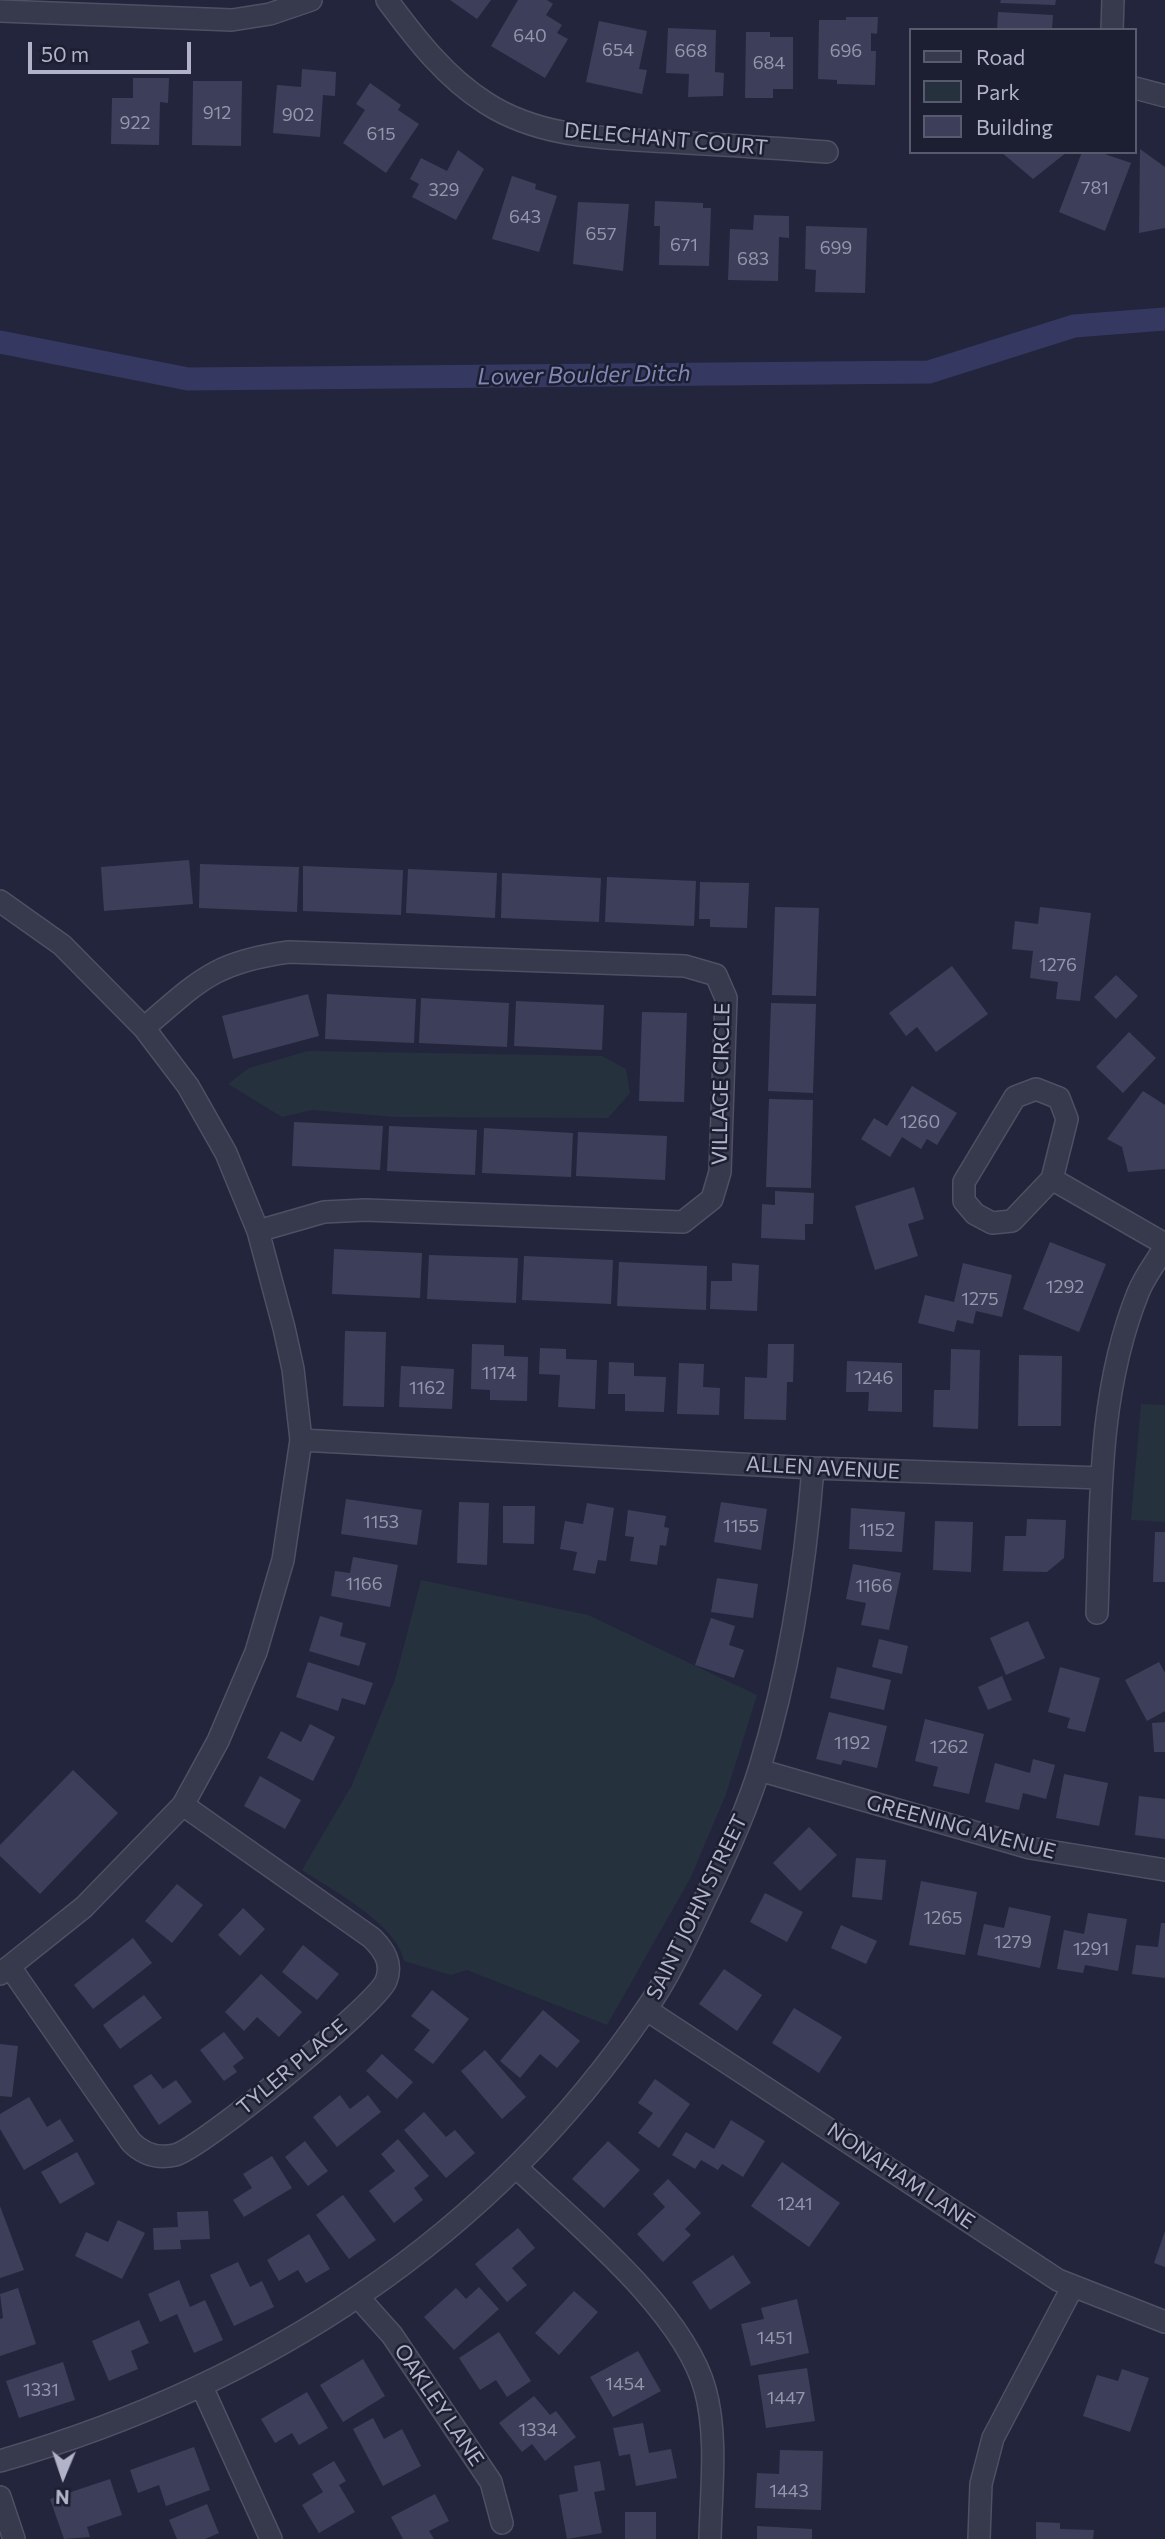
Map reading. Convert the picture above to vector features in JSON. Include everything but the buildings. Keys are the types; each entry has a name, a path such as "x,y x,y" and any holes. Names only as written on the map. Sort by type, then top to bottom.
{"street":[{"path":"0,11 232,20 270,14 311,0"},
{"name":"DELECHANT COURT","path":"387,0 423,48 451,76 485,103 517,120 578,136 827,152"},
{"path":"1111,28 1113,0"},
{"path":"1137,89 1165,96"},
{"path":"0,901 62,945 144,1028 188,1086 226,1153 258,1231 293,1369 301,1440 283,1560 256,1653 218,1741 183,1805 102,1890 5,1971"},
{"name":"VILLAGE CIRCLE","path":"144,1028 193,985 224,967 253,957 289,952 685,966 716,975 726,998 720,1172 712,1199 683,1222 365,1210 324,1212 258,1231"},
{"path":"1036,1089 1059,1098 1067,1119 1052,1178 1012,1221 992,1223 975,1214 964,1201 964,1182 1015,1097 1036,1089"},
{"path":"1052,1178 1165,1246 1139,1290 1120,1346 1105,1416 1097,1613"},
{"name":"ALLEN AVENUE","path":"301,1440 813,1468 1102,1478"},
{"name":"SAINT JOHN STREET","path":"0,2460 72,2440 202,2387 285,2344 359,2298 429,2245 516,2166 594,2080 647,2010 676,1960 726,1856 759,1770 788,1663 807,1549 813,1468"},
{"name":"GREENING AVENUE","path":"759,1770 1030,1848 1165,1870"},
{"name":"TYLER PLACE","path":"5,1971 131,2142 139,2150 159,2157 178,2155 265,2094 339,2029 386,1982 388,1962 383,1949 183,1805"},
{"name":"NONAHAM LANE","path":"647,2010 1072,2288 1165,2322"},
{"path":"516,2166 612,2259 655,2306 685,2346 705,2389 711,2442 710,2539"},
{"path":"979,2539 981,2484 993,2438 1072,2288"},
{"name":"OAKLEY LANE","path":"359,2298 392,2335 491,2482 502,2523"},
{"path":"202,2387 271,2539"},
{"path":"0,2497 14,2539"}],"green space":[{"path":"308,1051 602,1056 626,1069 630,1093 608,1118 395,1117 312,1110 282,1117 228,1084 249,1068"},
{"path":"1141,1404 1165,1405 1165,1522 1131,1520"},
{"path":"421,1580 588,1615 757,1695 726,1794 691,1877 607,2025 467,1970 451,1975 404,1961 390,1934 377,1922 302,1870 352,1785 395,1680"}],"waterway":[{"name":"Lower Boulder Ditch","path":"0,342 188,379 929,372 1074,326 1165,319"}]}
